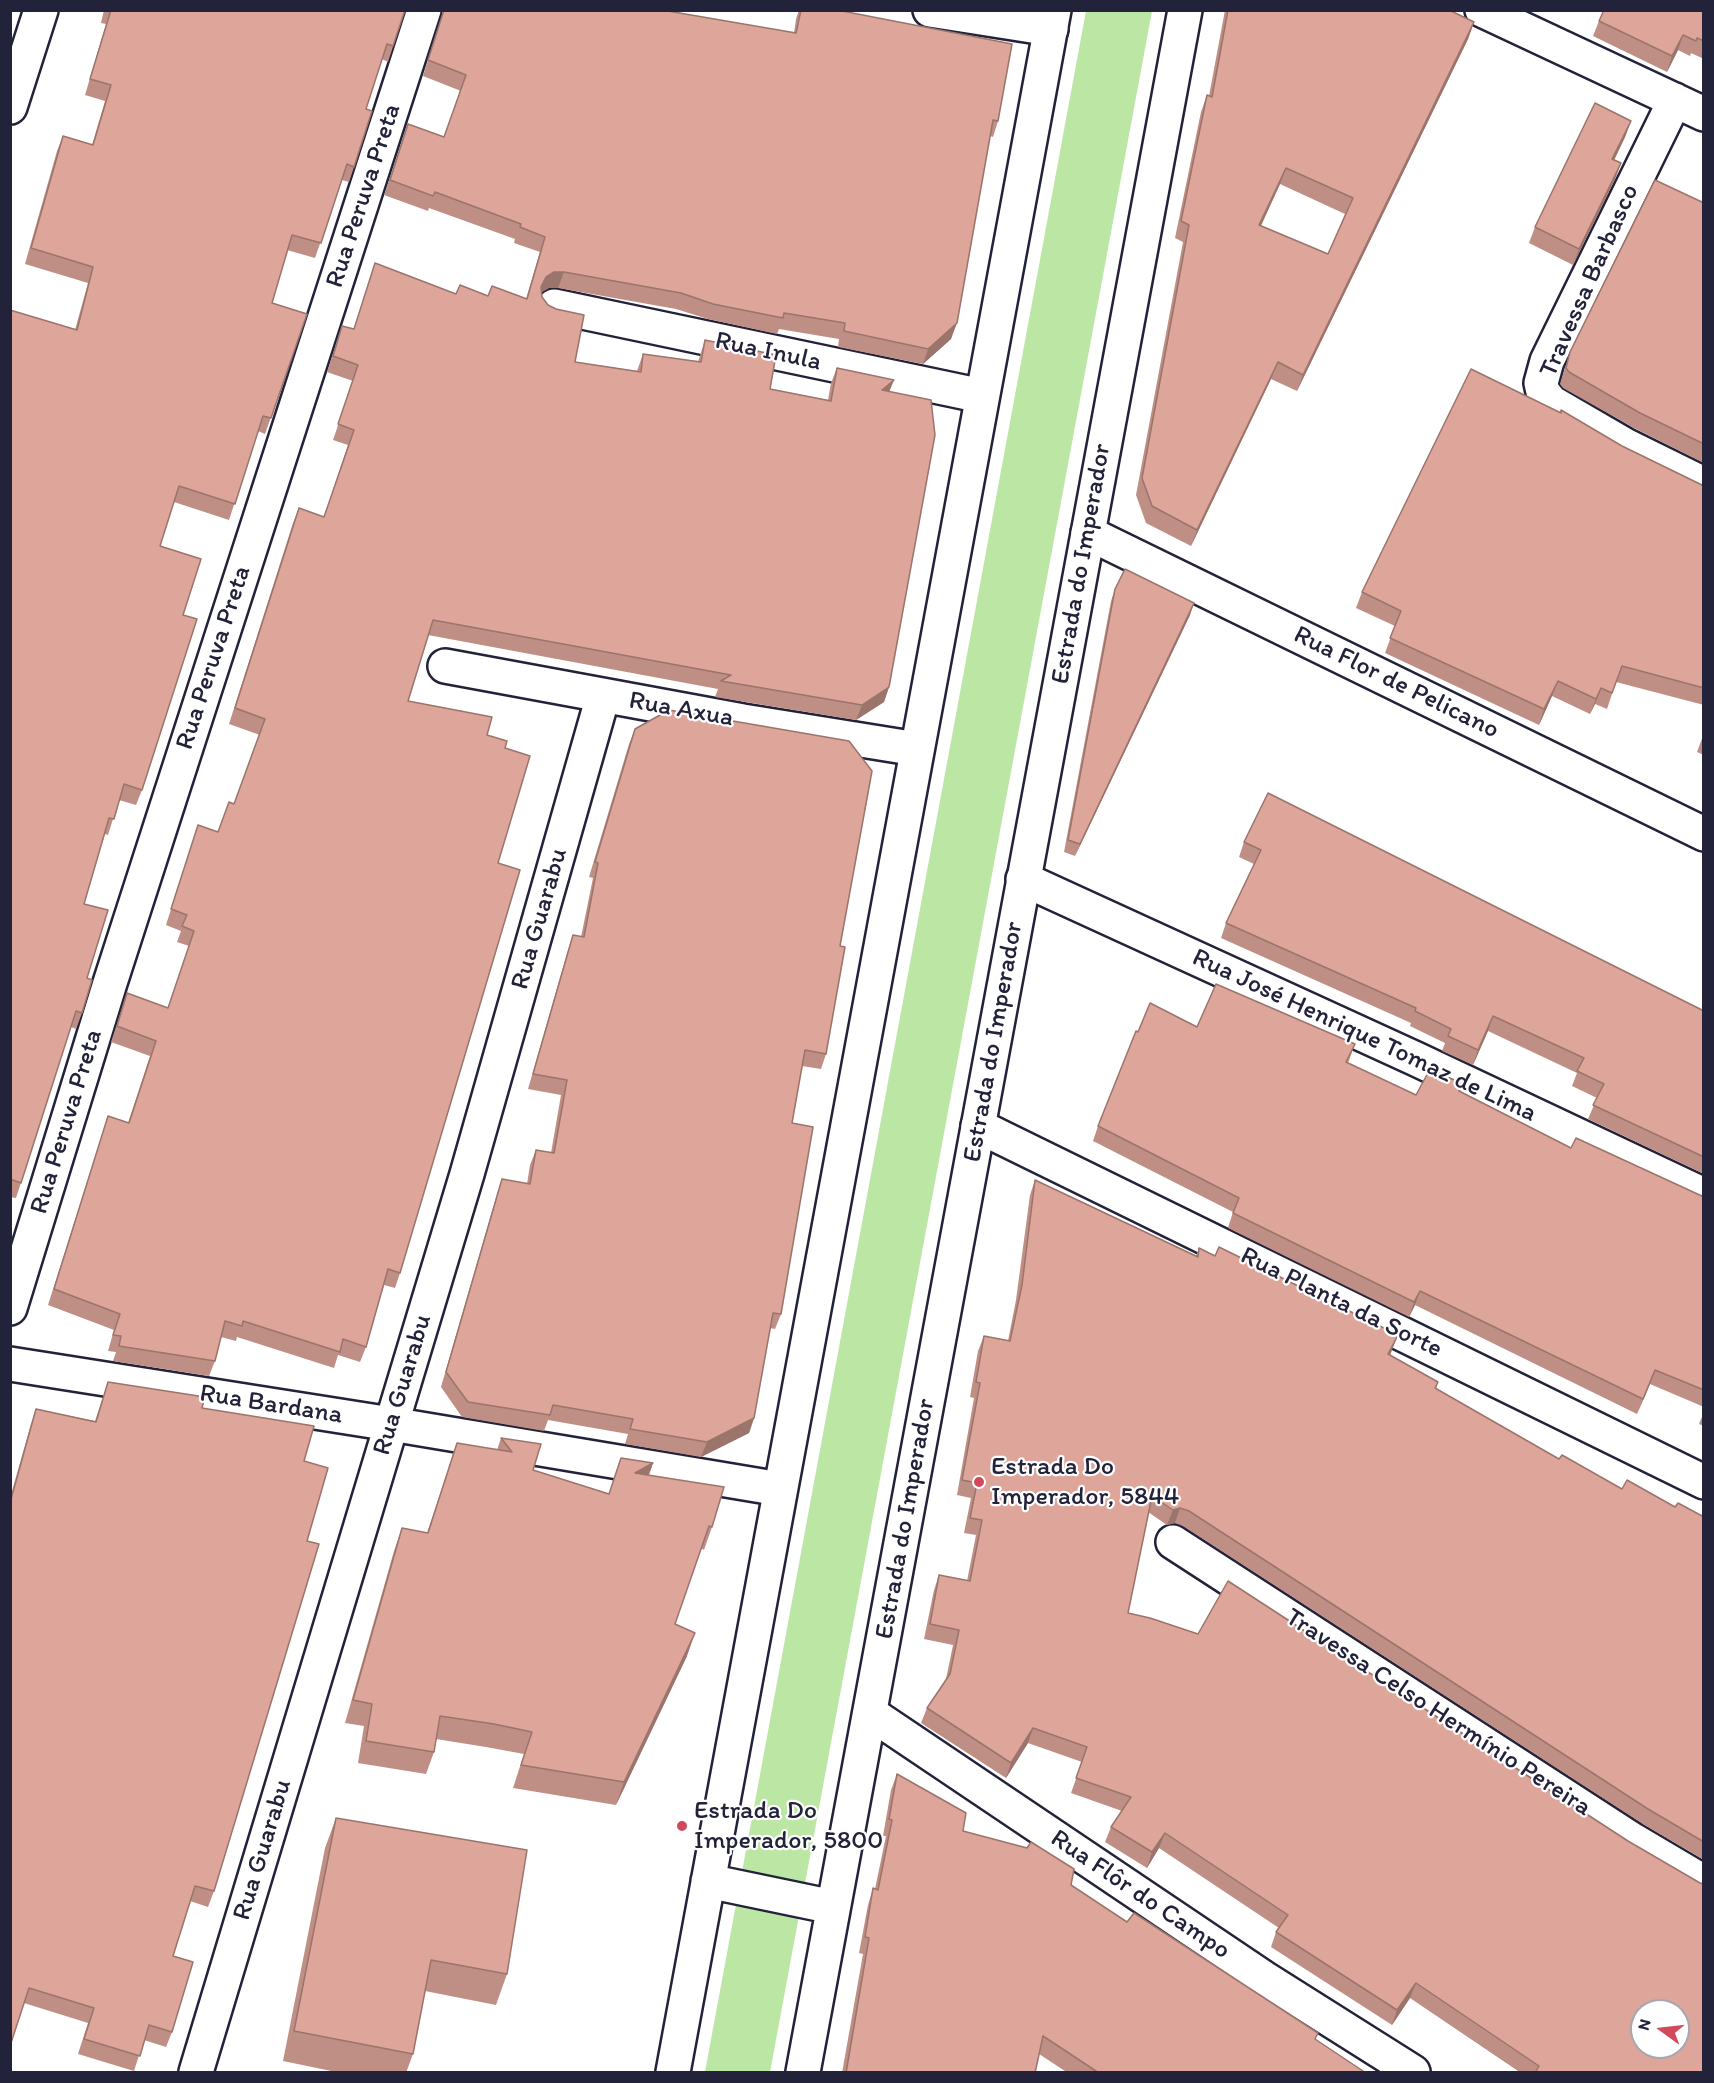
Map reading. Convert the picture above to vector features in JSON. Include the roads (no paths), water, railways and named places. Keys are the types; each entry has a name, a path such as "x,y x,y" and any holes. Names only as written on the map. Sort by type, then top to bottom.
{"street":[{"path":"10,107 41,10"},
{"name":"Rua Peruva Preta","path":"10,1308 110,983 424,10"},
{"path":"673,2073 1052,20 930,10"},
{"name":"Estrada do Imperador","path":"803,2073 1185,10"},
{"path":"1482,10 1704,114"},
{"name":"Travessa Barbasco","path":"1675,100 1547,361 1541,383 1543,392 1551,402 1625,445 1704,484"},
{"name":"Rua Inula","path":"554,306 982,396"},
{"name":"Rua Flor de Pelicano","path":"1088,533 1704,834"},
{"name":"Rua Axua","path":"446,666 743,721 917,749"},
{"name":"Rua Guarabu","path":"196,2073 467,1174 603,696"},
{"name":"Rua José Henrique Tomaz de Lima","path":"1023,879 1416,1059 1704,1195"},
{"name":"Rua Planta da Sorte","path":"978,1126 1704,1482"},
{"name":"Rua Bardana","path":"10,1364 780,1489"},
{"name":"Travessa Celso Hermínio Pereira","path":"1173,1542 1633,1840 1704,1882"},
{"name":"Rua Flôr do Campo","path":"870,1713 1264,1978 1413,2073"},
{"path":"708,1881 833,1907"}],"place":[{"name":"Estrada Do Imperador, 5844","path":"979,1482"},
{"name":"Estrada Do Imperador, 5800","path":"682,1826"}]}
